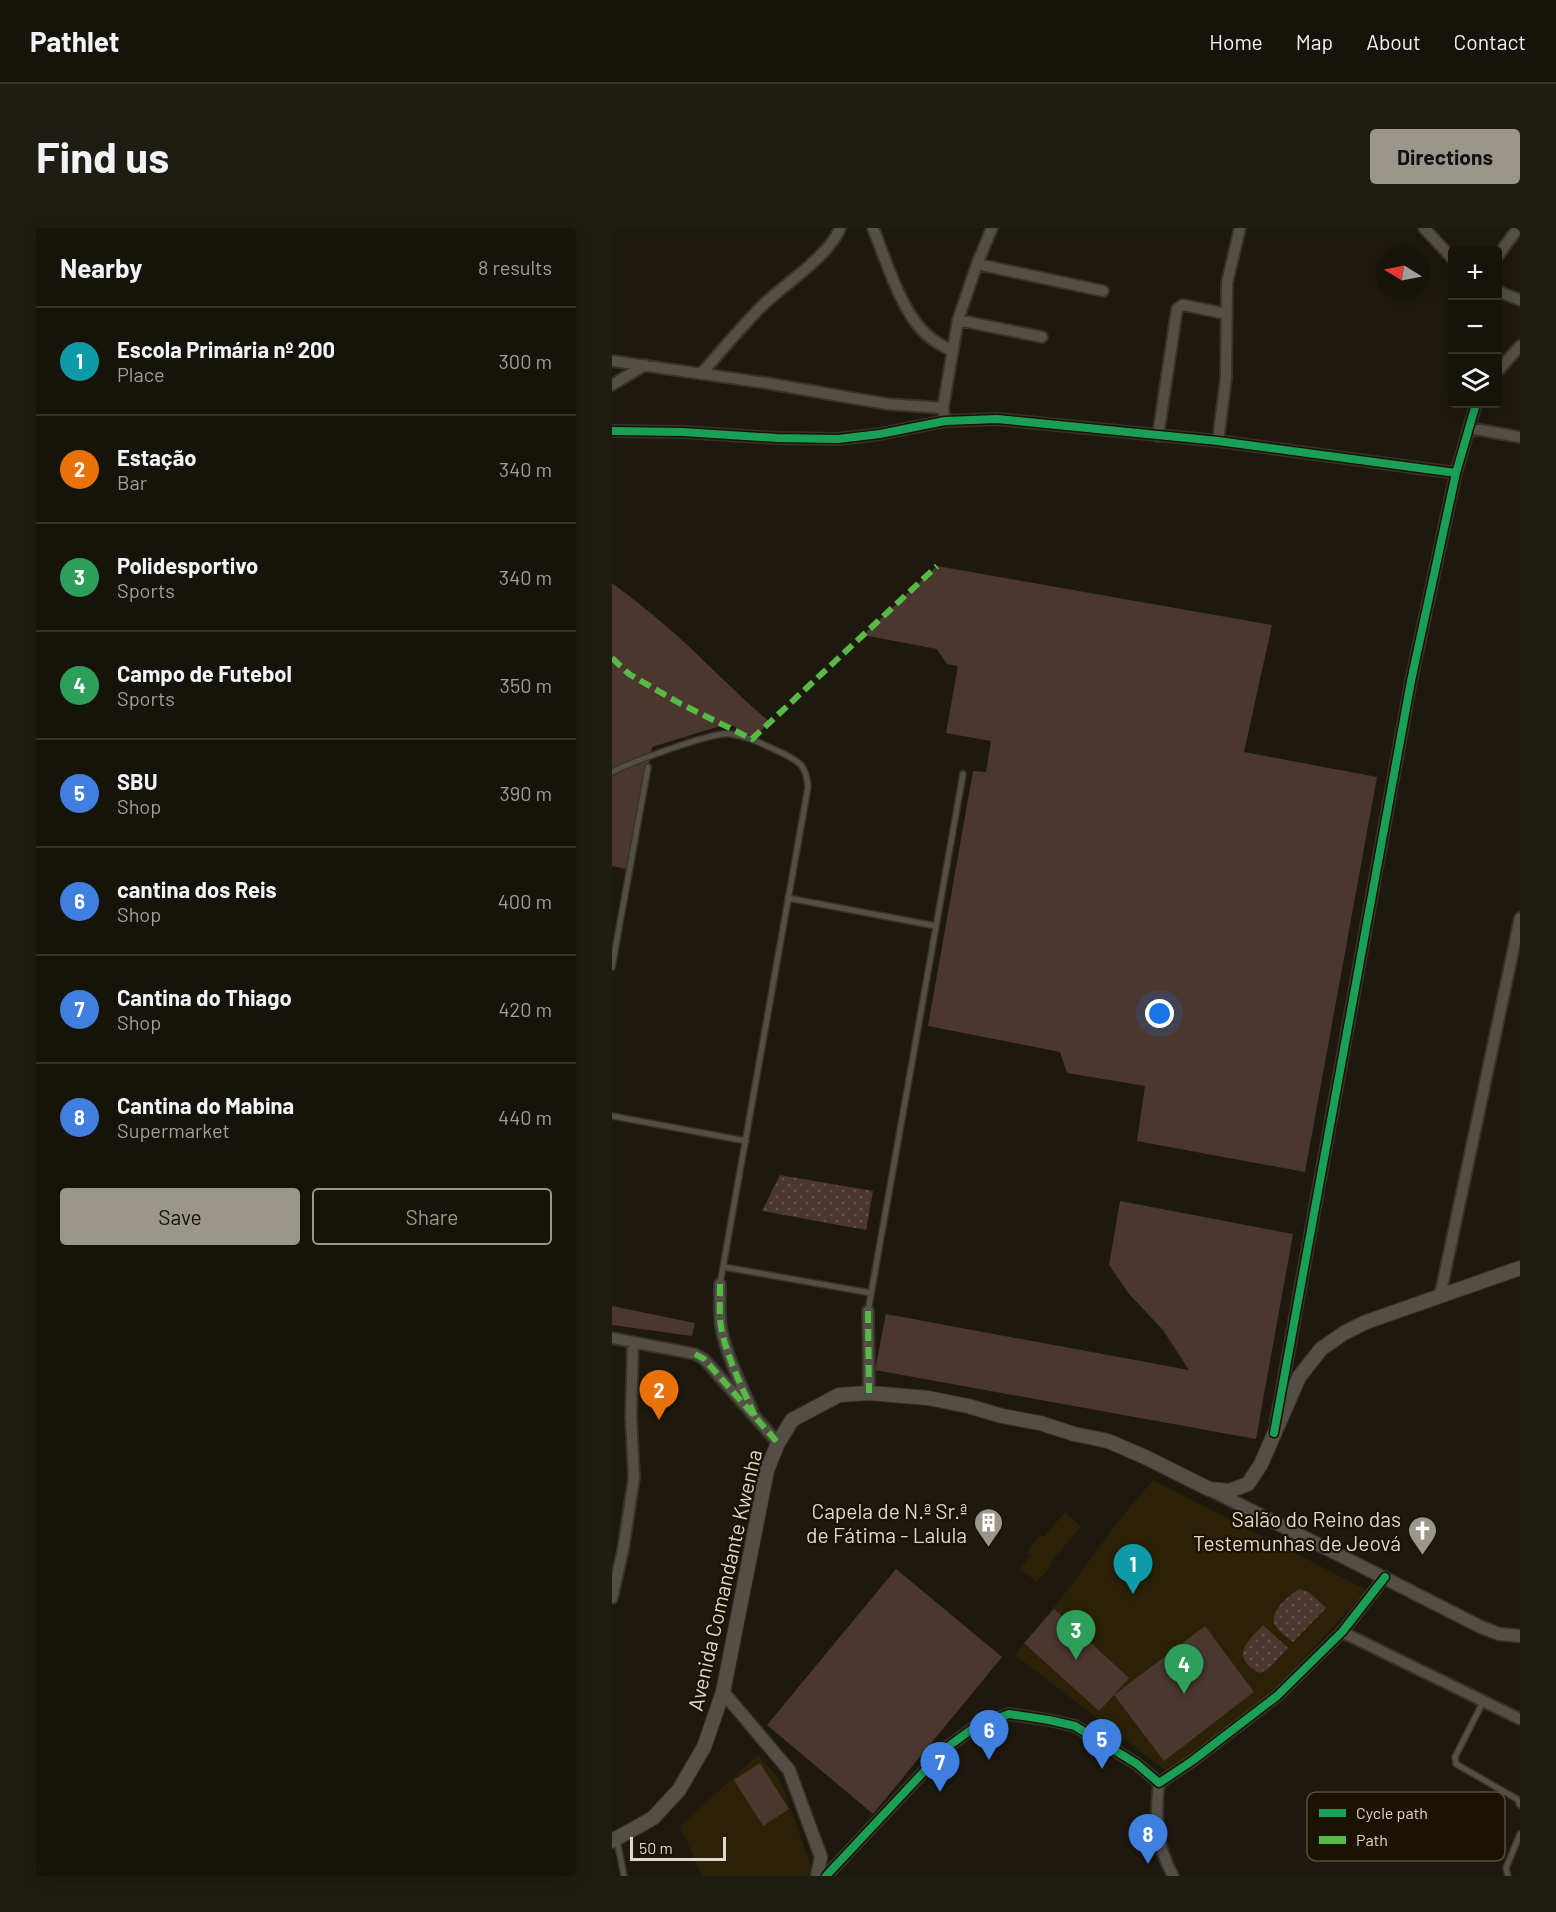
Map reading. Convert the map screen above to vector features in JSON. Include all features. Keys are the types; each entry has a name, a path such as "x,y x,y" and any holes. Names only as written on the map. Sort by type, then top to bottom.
{"main road":[{"path":"1209,1489 1229,1491 1248,1484 1261,1464 1299,1377 1321,1349 1344,1333 1366,1322 1520,1268"},
{"name":"Avenida Comandante Kwenha","path":"615,1840 653,1818 679,1790 704,1747 723,1692 767,1470 778,1443 792,1420 814,1407 839,1395 868,1393 948,1402 1108,1441 1145,1456 1209,1489"}],"street":[{"path":"701,374 765,303 795,279 838,233 850,228"},
{"path":"873,228 904,301 918,325 932,339 952,351"},
{"path":"945,421 944,408 958,320 992,228"},
{"path":"1218,441 1226,378 1227,283 1240,228"},
{"path":"1424,228 1448,254"},
{"path":"1502,250 1518,228"},
{"path":"977,264 1103,291"},
{"path":"1502,293 1520,300"},
{"path":"1158,436 1178,309 1183,305 1227,314"},
{"path":"958,320 1042,337"},
{"path":"1502,366 1520,346"},
{"path":"612,361 766,383 887,404 944,408"},
{"path":"612,385 645,365"},
{"path":"1274,1433 1411,681 1456,473 1475,408"},
{"path":"612,431 838,439 880,434 945,421 997,419 1218,441 1456,473"},
{"path":"1469,428 1520,437"},
{"path":"1440,1296 1520,918"},
{"path":"720,1284 722,1328 740,1383 757,1421"},
{"path":"868,1311 868,1393"},
{"path":"612,1338 695,1354 704,1359 778,1443"},
{"path":"612,1598 623,1550 634,1478 631,1417 633,1342"},
{"path":"1209,1489 1481,1627 1499,1634 1520,1636"},
{"path":"1159,1783 1192,1761 1277,1696 1342,1632 1385,1577"},
{"path":"1342,1632 1520,1719"},
{"path":"723,1692 789,1770 821,1857 817,1876"},
{"path":"826,1876 945,1748 975,1727 1009,1714 1075,1726 1137,1764 1159,1783"},
{"path":"1159,1783 1156,1813 1158,1839 1173,1876"}],"lane":[{"path":"612,772 706,737 729,733 752,739 802,765 807,772 808,787 720,1284"},
{"path":"612,967 648,767"},
{"path":"868,1311 963,774"},
{"path":"788,898 936,926"},
{"path":"612,1116 746,1141"},
{"path":"724,1267 871,1293"},
{"path":"1484,1701 1455,1757 1456,1764 1504,1792"},
{"path":"1505,1793 1516,1799 1520,1805"},
{"path":"1508,1876 1506,1868 1520,1834"},
{"path":"615,1840 624,1876"}],"shaded area":[{"path":"937,566 1272,625 1244,752 1377,777 1305,1172 1137,1141 1145,1086 1067,1073 1060,1052 928,1026 973,771 986,772 991,741 946,733 958,666 947,664 937,649 863,635"},
{"path":"612,583 673,632 770,722 754,737 733,726 717,727 652,747 630,870 612,866"},
{"path":"780,1175 873,1191 866,1230 762,1211"},
{"path":"1120,1201 1293,1234 1256,1439 875,1370 886,1314 1189,1370 1163,1330 1129,1294 1109,1265"},
{"path":"612,1306 695,1323 692,1336 612,1325"},
{"path":"1153,1480 1367,1590 1277,1688 1166,1771 1015,1655 1070,1587 1116,1524"},
{"path":"1065,1512 1081,1527 1053,1559 1049,1569 1037,1582 1019,1569 1031,1555 1028,1555 1028,1550 1040,1535 1044,1537"},
{"path":"896,1569 1002,1657 873,1814 767,1725"},
{"path":"1299,1589 1309,1592 1326,1608 1293,1642 1278,1629 1274,1620 1281,1604"},
{"path":"1054,1609 1129,1678 1099,1711 1024,1643"},
{"path":"1263,1625 1288,1648 1267,1670 1259,1673 1250,1667 1243,1655 1251,1638"},
{"path":"1205,1626 1254,1692 1164,1761 1114,1695"},
{"path":"758,1755 778,1777 812,1868 808,1876 702,1876 680,1826"},
{"path":"760,1763 789,1809 763,1826 734,1780"}],"marked path":[{"path":"612,658 629,674 681,704 752,739 937,566"},
{"path":"720,1284 721,1327 727,1351 757,1421"},
{"path":"868,1311 869,1393"},
{"path":"695,1354 704,1359 778,1443"}],"cycle path":[{"path":"1274,1433 1411,681 1456,473 1475,408"},
{"path":"612,431 838,439 880,434 945,421 997,419 1218,441 1456,473"},
{"path":"826,1876 946,1748 975,1727 1009,1714 1075,1726 1137,1764 1159,1783 1192,1761 1277,1696 1342,1632 1385,1577"}],"place":[{"name":"Estação","path":"659,1420"},
{"name":"Capela de N.ª Sr.ª de Fátima - Lalula","path":"988,1548"},
{"name":"Salão do Reino das Testemunhas de Jeová","path":"1422,1556"},
{"name":"Escola Primária nº 200","path":"1133,1594"},
{"name":"Polidesportivo","path":"1076,1660"},
{"name":"Campo de Futebol","path":"1184,1694"},
{"name":"cantina dos Reis","path":"989,1760"},
{"name":"SBU","path":"1102,1769"},
{"name":"Cantina do Thiago","path":"940,1792"},
{"name":"Cantina do Mabina","path":"1148,1864"}]}
